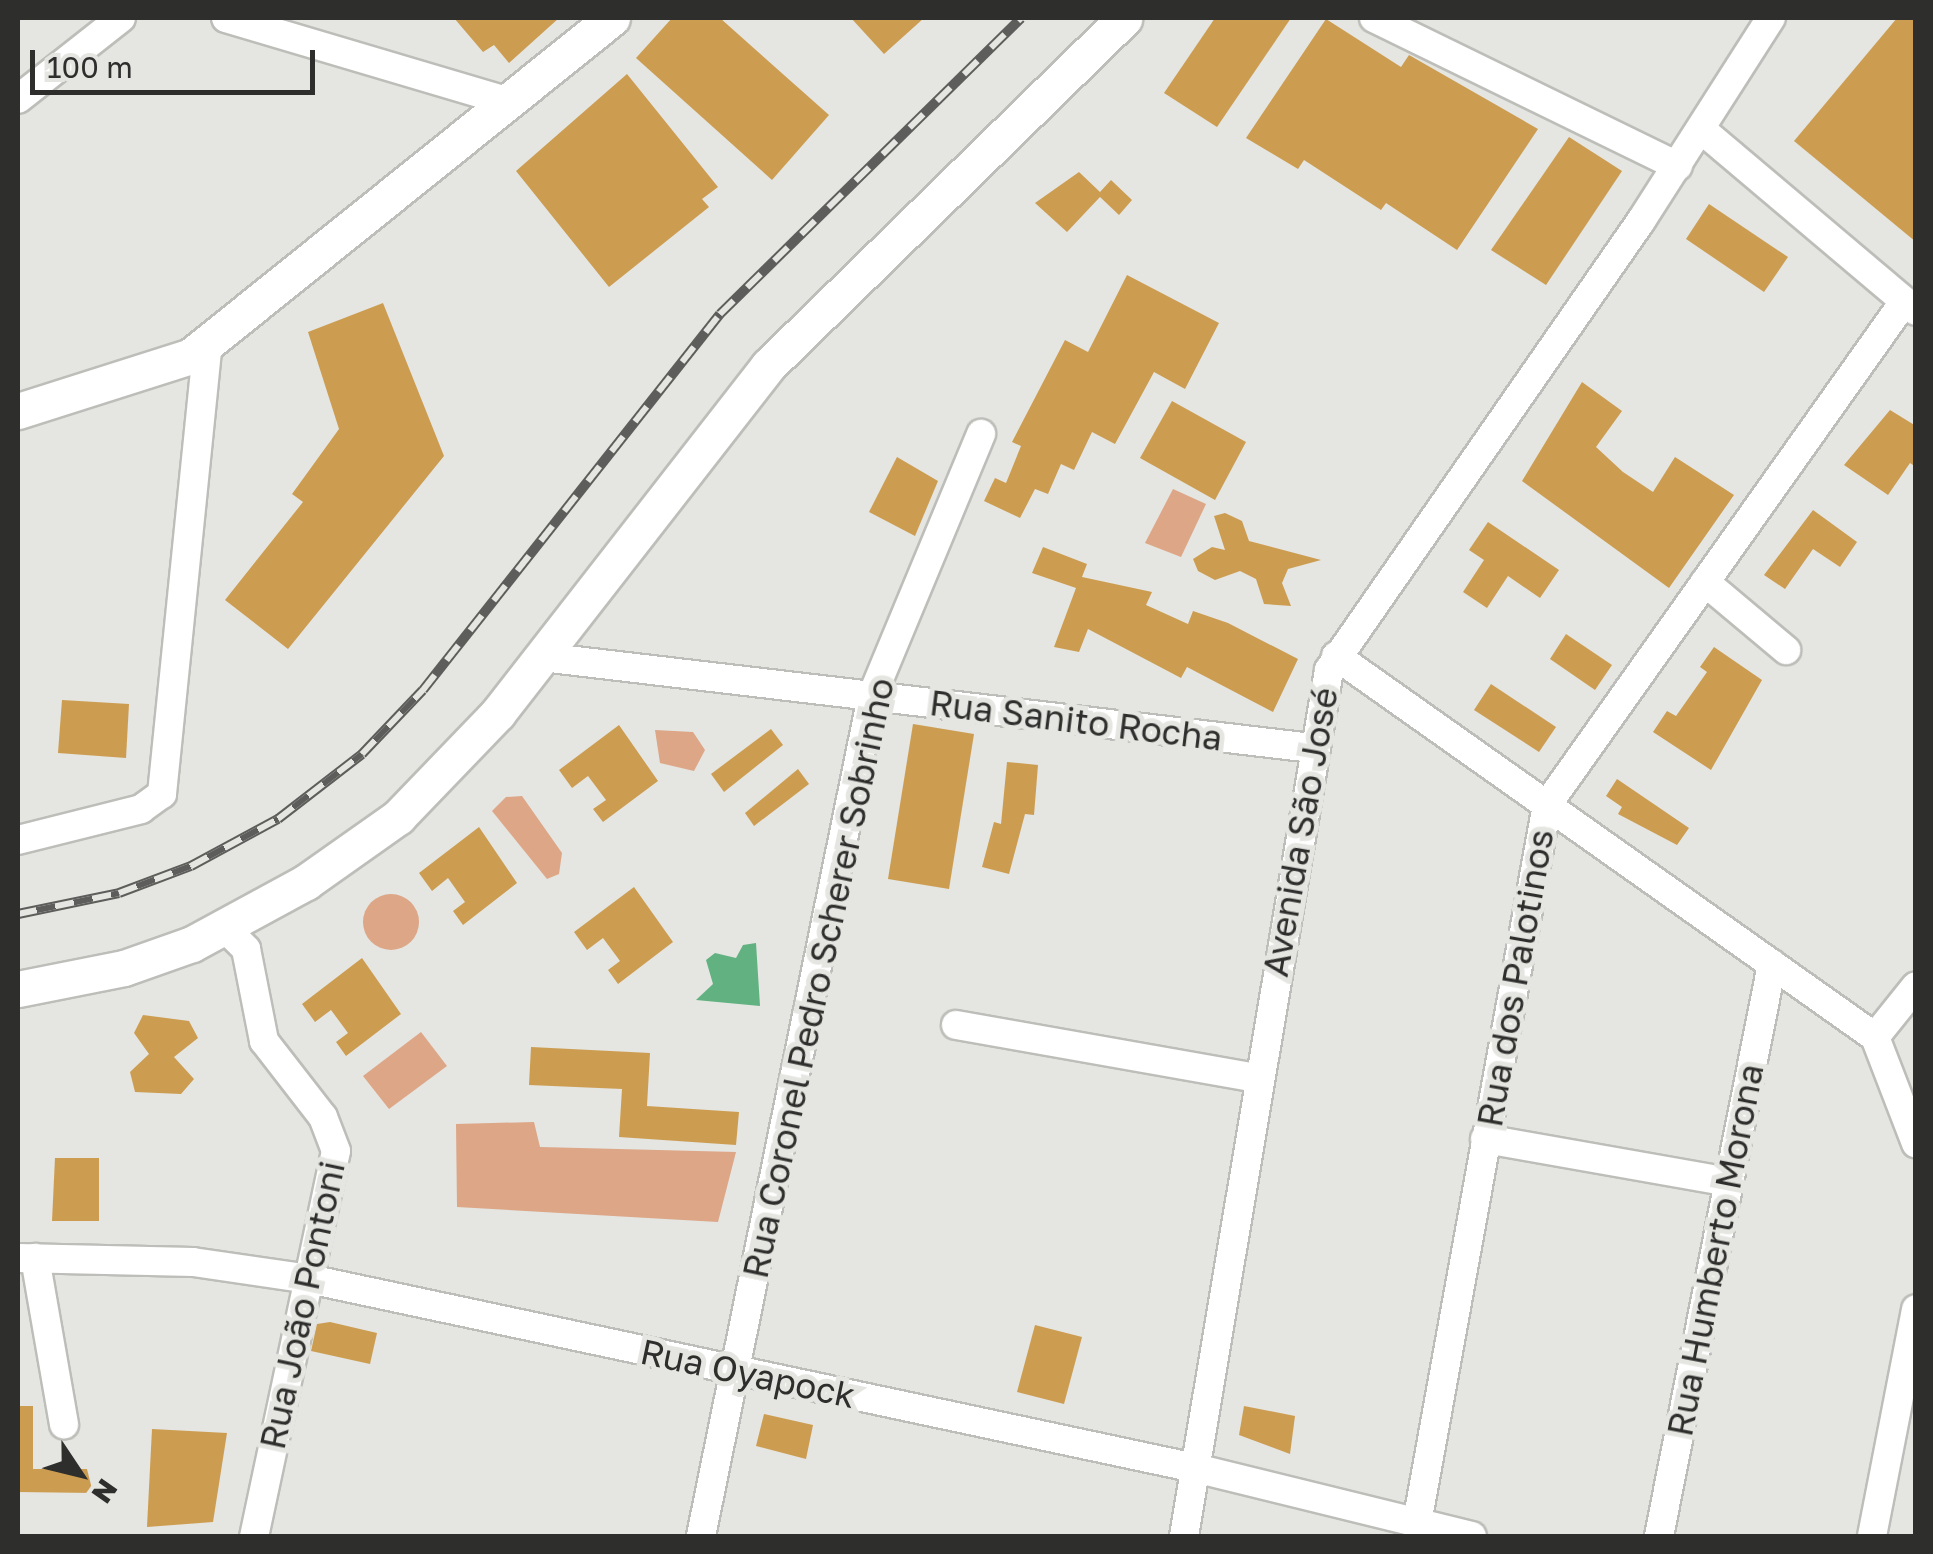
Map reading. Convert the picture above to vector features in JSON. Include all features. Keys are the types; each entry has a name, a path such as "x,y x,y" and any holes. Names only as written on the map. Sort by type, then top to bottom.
{"main road":[{"path":"18,411 156,372 208,344 612,18"},
{"path":"18,989 124,968 225,928 398,817 456,762 768,366 1124,18"}],"street":[{"path":"18,98 121,18"},
{"path":"226,18 508,101"},
{"path":"1374,18 1678,166"},
{"name":"Avenida São José","path":"1184,1536 1312,748 1336,656 1678,166 1771,18"},
{"path":"1702,130 1910,306"},
{"name":"Rua dos Palotinos","path":"1417,1523 1546,805 1910,306"},
{"path":"18,840 141,809 162,794 208,344"},
{"name":"Rua Coronel Pedro Scherer Sobrinho","path":"701,1536 872,696 981,434"},
{"path":"1705,582 1786,650"},
{"path":"1336,656 1874,1037 1916,1143"},
{"name":"Rua Sanito Rocha","path":"542,657 1312,748"},
{"name":"Rua João Pontoni","path":"225,928 246,950 264,1042 335,1141 254,1536"},
{"name":"Rua Humberto Morona","path":"1660,1536 1772,964"},
{"path":"1874,1037 1916,986"},
{"path":"956,1025 1258,1078"},
{"path":"1485,1138 1728,1182"},
{"path":"26,1258 64,1425"},
{"name":"Rua Oyapock","path":"26,1258 193,1262 309,1279 1195,1468 1472,1536"},
{"path":"1872,1536 1916,1310"}],"shaded area":[{"path":"1173,489 1206,504 1181,557 1145,543"},
{"path":"655,730 693,732 705,750 694,771 660,763"},
{"path":"522,796 562,853 559,874 547,879 492,811 506,797"},
{"path":"391,894 411,902 419,922 411,942 391,950 371,942 363,922 371,902"},
{"path":"756,943 760,1006 696,1000 713,984 706,960 715,953 736,958 743,945"},
{"path":"421,1032 447,1066 389,1109 363,1076"},
{"path":"534,1122 540,1147 736,1152 718,1222 457,1207 456,1124"}],"building":[{"path":"454,18 559,18 509,63 494,45 483,52"},
{"path":"672,18 720,18 829,115 772,180 636,58"},
{"path":"851,18 924,18 884,54"},
{"path":"1215,18 1291,18 1217,127 1164,93"},
{"path":"1897,18 1916,18 1916,242 1794,141"},
{"path":"1326,19 1401,67 1409,55 1538,129 1457,250 1386,203 1381,210 1304,160 1298,169 1246,138"},
{"path":"627,74 718,187 702,199 709,207 609,287 516,171"},
{"path":"1569,137 1622,171 1546,285 1491,250"},
{"path":"1079,172 1100,192 1111,180 1132,200 1119,215 1100,197 1067,232 1035,203"},
{"path":"1709,204 1788,257 1764,292 1686,239"},
{"path":"1127,275 1219,323 1185,389 1154,372 1115,444 1092,432 1074,470 1061,464 1048,494 1035,489 1020,518 984,501 995,478 1006,483 1021,446 1012,442 1065,340 1088,352"},
{"path":"383,303 444,456 288,649 225,600 303,502 292,494 339,429 308,332"},
{"path":"1582,382 1622,411 1596,447 1623,472 1653,492 1675,457 1734,495 1669,588 1522,481"},
{"path":"1172,401 1246,442 1215,500 1140,458"},
{"path":"1890,410 1916,426 1916,467 1910,463 1888,495 1844,465"},
{"path":"897,457 938,481 915,536 869,512"},
{"path":"1813,510 1857,542 1840,567 1813,549 1785,589 1764,575"},
{"path":"1225,513 1242,521 1249,541 1321,560 1288,569 1282,583 1291,606 1264,604 1256,579 1240,571 1215,580 1198,571 1193,559 1212,547 1225,550 1214,516"},
{"path":"1488,522 1559,570 1540,598 1508,576 1487,608 1463,592 1484,560 1469,550"},
{"path":"1043,547 1087,564 1082,577 1152,592 1146,605 1188,624 1193,611 1228,623 1298,659 1273,712 1187,667 1181,678 1088,629 1079,652 1054,647 1076,588 1032,573"},
{"path":"1566,634 1612,665 1595,690 1550,659"},
{"path":"1714,647 1762,680 1711,770 1653,732 1667,711 1676,716 1707,672 1700,667"},
{"path":"1491,684 1556,727 1539,752 1474,710"},
{"path":"62,700 129,704 126,758 58,753"},
{"path":"913,724 974,734 949,889 888,879"},
{"path":"619,725 658,781 603,822 593,809 606,800 588,776 572,788 559,770"},
{"path":"771,729 783,745 724,792 711,774"},
{"path":"1007,762 1038,765 1034,815 1025,814 1009,874 982,867 994,822 1001,824"},
{"path":"798,769 809,784 754,826 745,813"},
{"path":"1617,779 1689,828 1677,845 1618,814 1622,807 1606,796"},
{"path":"479,827 517,883 463,925 453,911 465,902 448,878 432,891 419,873"},
{"path":"634,887 673,942 618,984 608,970 620,961 603,938 587,950 574,932"},
{"path":"362,958 401,1014 346,1056 336,1042 348,1033 331,1010 315,1022 302,1004"},
{"path":"143,1015 189,1021 198,1038 174,1057 194,1079 181,1094 135,1092 130,1072 149,1054 134,1033"},
{"path":"531,1047 650,1053 647,1106 739,1112 736,1145 619,1137 622,1089 529,1085"},
{"path":"55,1158 99,1158 99,1221 52,1221"},
{"path":"330,1322 377,1333 370,1364 311,1351 317,1324"},
{"path":"1035,1325 1082,1337 1064,1404 1017,1392"},
{"path":"18,1406 33,1406 33,1469 87,1469 93,1493 18,1492"},
{"path":"1244,1406 1295,1416 1290,1454 1239,1435"},
{"path":"764,1414 813,1425 806,1459 756,1446"},
{"path":"152,1429 227,1433 213,1522 147,1527"}],"railway":[{"path":"18,914 119,893 191,866 278,819 362,754 423,690 720,314 1021,18"}]}
